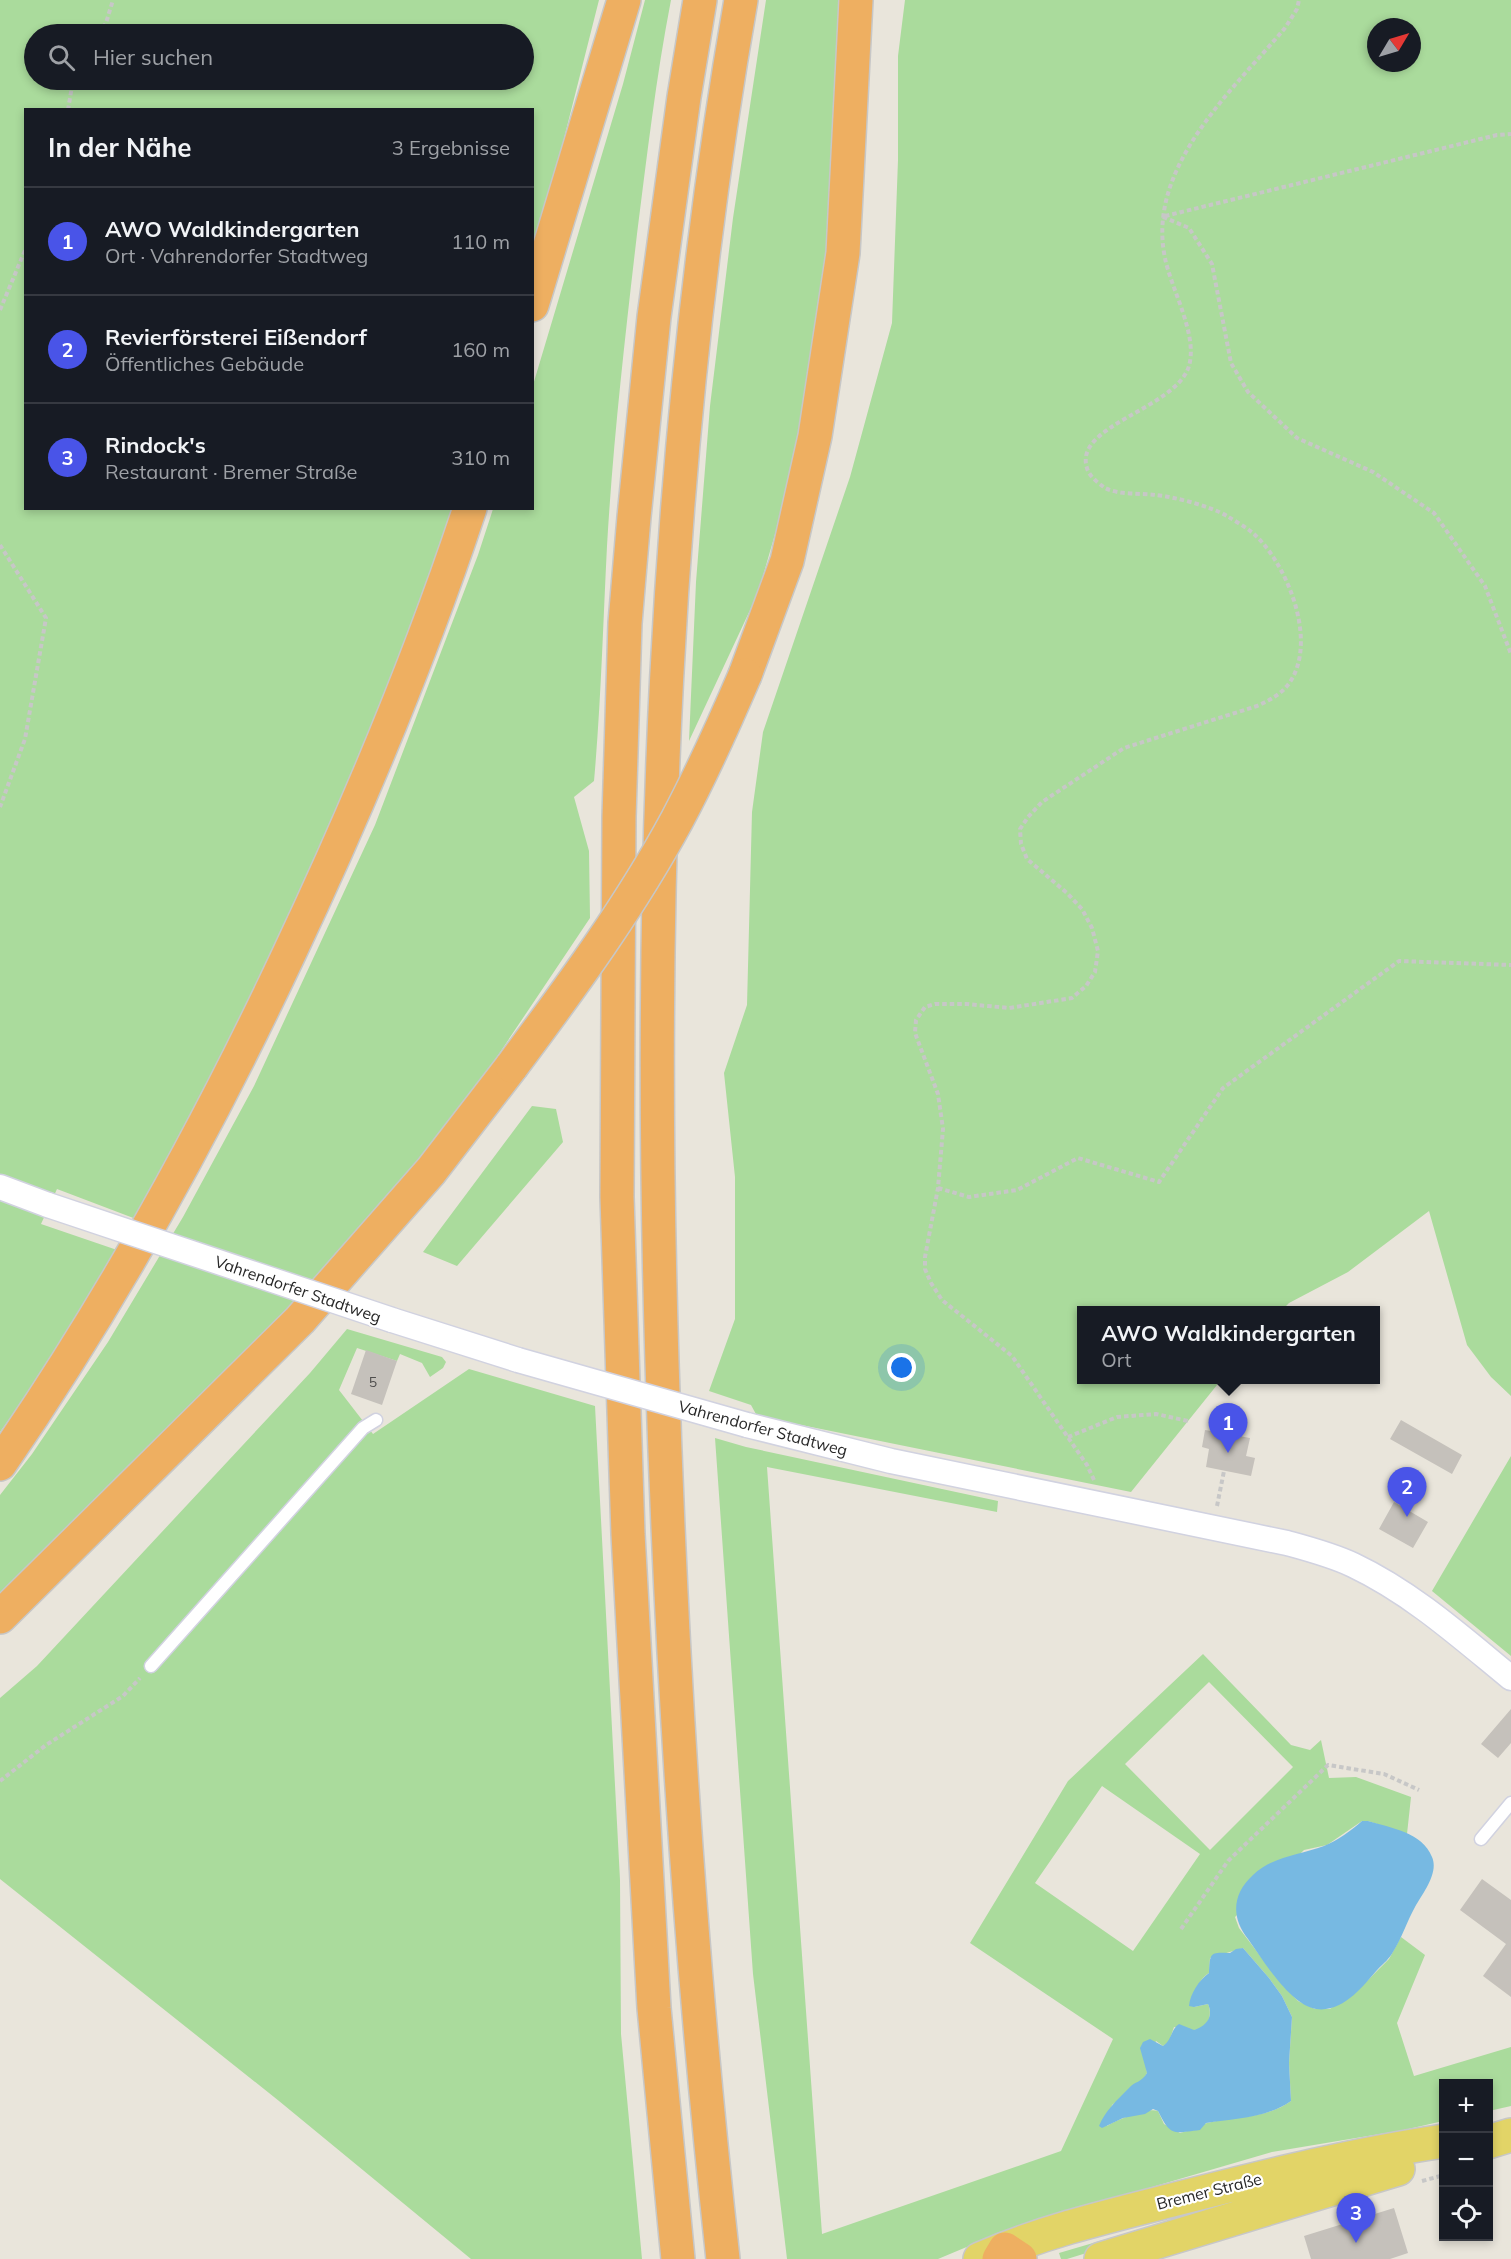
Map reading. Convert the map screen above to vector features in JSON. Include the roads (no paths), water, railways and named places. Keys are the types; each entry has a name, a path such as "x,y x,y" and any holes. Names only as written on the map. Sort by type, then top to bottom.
{"highway":[{"path":"534,298 624,0"},
{"path":"678,2259 654,2008 628,1534 617,1197 619,817 626,623 634,517 654,317 684,97 700,0"},
{"path":"723,2259 693,1954 673,1650 657,1204 657,941 661,789 671,590 682,446 696,305 723,106 741,0"},
{"path":"0,1617 300,1320 431,1171 512,1066 607,934 656,856 698,779 745,675 787,561 815,436 843,253 856,0"},
{"path":"0,1464 76,1351 130,1260 192,1149 250,1036 329,871 368,780 411,675 469,510"}],"main road":[{"path":"1493,2134 1511,2133"},
{"path":"1493,2140 1511,2133"},
{"name":"Bremer Straße","path":"1001,2257 1052,2233 1125,2212 1258,2179 1439,2142"},
{"name":"Bremer Straße","path":"1101,2259 1439,2157"}],"street":[{"name":"Vahrendorfer Stadtweg","path":"0,1187 392,1320 518,1360 747,1425 891,1461 1287,1543 1352,1565 1409,1597 1511,1678"}],"lane":[{"path":"151,1666 363,1428 376,1420"},
{"path":"1481,1839 1511,1803"}],"water":[{"path":"1362,1821 1405,1832 1421,1842 1434,1863 1432,1876 1388,1959 1344,2003 1326,2009 1316,2009 1306,2006 1287,1991 1278,1980 1242,1931 1236,1906 1246,1882 1261,1869 1278,1860 1329,1844"},
{"path":"1243,1948 1282,1996 1292,2017 1289,2063 1291,2101 1282,2107 1261,2114 1206,2123 1200,2130 1174,2131 1166,2125 1158,2111 1153,2109 1145,2114 1123,2118 1102,2128 1099,2126 1116,2101 1147,2073 1140,2048 1143,2042 1150,2039 1163,2046 1179,2024 1194,2030 1208,2020 1210,2009 1208,2004 1189,2006 1196,1988 1209,1973 1212,1955 1230,1953"}],"place":[{"name":"AWO Waldkindergarten","path":"1228,1453"},
{"name":"Revierförsterei Eißendorf","path":"1407,1517"},
{"name":"Rindock's","path":"1356,2243"}]}
